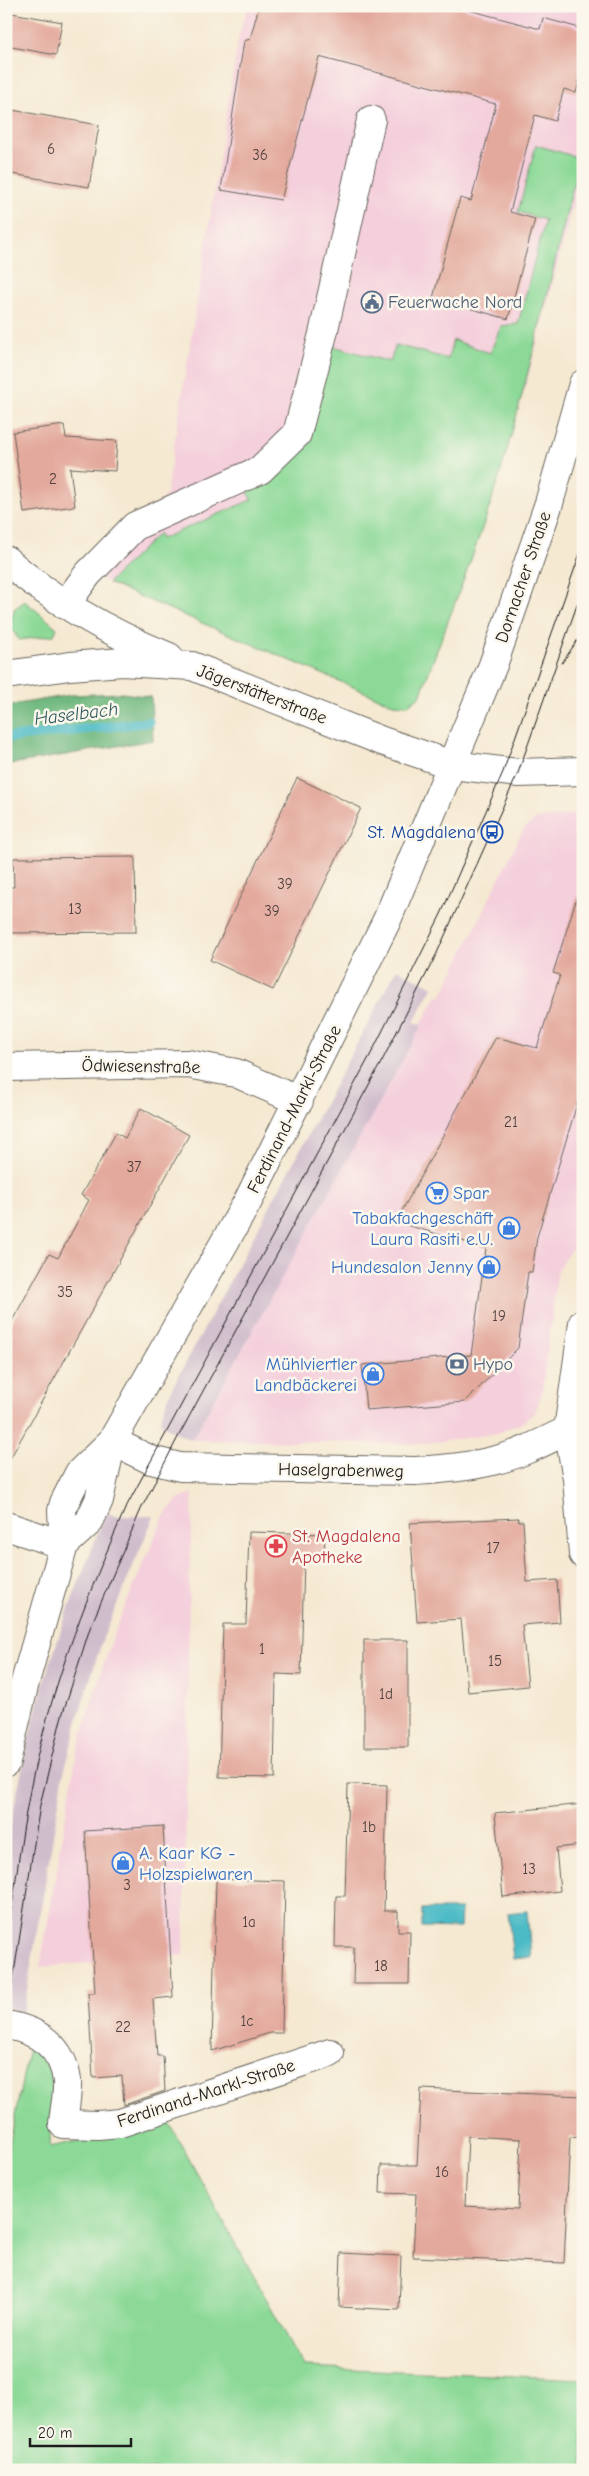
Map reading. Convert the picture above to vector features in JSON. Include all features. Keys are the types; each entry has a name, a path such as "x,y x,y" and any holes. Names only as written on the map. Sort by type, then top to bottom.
{"street":[{"path":"65,605 88,574 135,526 260,470 297,434 324,334 371,120"},
{"name":"Dornacher Straße","path":"452,764 493,665 548,503 583,384"},
{"path":"6,560 65,605 137,644 192,666"},
{"name":"Jägerstätterstraße","path":"6,675 62,666 122,662 192,666 382,741 452,764 518,772 583,771"},
{"name":"Ferdinand-Markl-Straße","path":"6,1762 25,1682 64,1545 62,1511 71,1485 79,1473 112,1441 248,1201 387,920 452,764"},
{"name":"Ödwiesenstraße","path":"6,1067 188,1064 236,1073 298,1101"},
{"path":"583,1323 568,1430 577,1478 583,1554"},
{"name":"Haselgrabenweg","path":"112,1441 151,1460 180,1467 415,1471 454,1468 497,1460 568,1430"},
{"path":"6,1526 64,1545"},
{"name":"Ferdinand-Markl-Straße","path":"6,2025 23,2028 38,2034 51,2044 62,2060 67,2082 63,2124 98,2125 120,2123 330,2053"}],"shaded area":[{"name":"Feuerwache Nord","path":"248,6 583,6 583,166 524,392 502,395 118,588 82,568 166,496 239,35"},
{"path":"583,813 583,1233 558,1268 542,1393 535,1413 520,1424 494,1434 420,1444 192,1440 437,995 441,997 523,830 536,819"},
{"path":"397,969 433,987 414,1022 422,1025 192,1440 162,1424 160,1418 174,1385"},
{"path":"193,1493 189,1589 184,1955 40,1967 77,1752 98,1681 118,1623 164,1516 177,1500"},
{"path":"106,1512 115,1516 154,1516 103,1638 81,1708 64,1772 23,2013 6,2007 6,1847 27,1744 42,1688 64,1621"}],"green space":[{"path":"536,145 580,158 532,356 500,474 472,558 420,696 408,705 393,704 108,583 159,533 161,539 251,500 248,491 282,463 333,346 390,362 396,345 448,359 453,340 490,353 501,326 518,324 545,220 518,212"},
{"path":"25,601 57,628 54,635 19,640 9,625 14,609"},
{"path":"122,693 151,697 153,740 6,765 6,706 71,695"},
{"path":"29,2047 45,2059 52,2070 50,2147 168,2121 304,2367 583,2379 583,2470 6,2470 6,2161"}],"water":[{"path":"422,1909 461,1909 460,1928 422,1927"},
{"path":"527,1911 531,1957 513,1959 508,1913"}],"building":[{"path":"259,6 454,6 540,29 543,18 583,29 583,67 576,93 564,89 555,121 535,115 510,212 535,219 508,319 433,298 460,198 471,201 496,104 319,57 281,200 221,190 244,41 250,39"},
{"path":"6,12 62,22 56,55 6,46"},
{"path":"6,109 99,125 89,187 6,173"},
{"path":"64,425 66,438 117,441 115,471 70,468 75,506 24,513 13,432"},
{"path":"297,778 361,808 273,990 210,960"},
{"path":"135,857 136,932 6,933 6,887 14,887 13,858"},
{"path":"577,897 583,898 583,1084 537,1237 532,1272 528,1272 518,1348 465,1402 366,1410 362,1365 471,1355 486,1248 396,1222 496,1037 537,1048 560,975 553,973"},
{"path":"141,1108 189,1135 6,1466 6,1332 49,1254 58,1258 89,1200 81,1195 116,1133 125,1138"},
{"path":"518,1518 519,1521 523,1521 527,1582 557,1580 560,1622 522,1625 528,1686 468,1692 461,1619 417,1622 410,1523"},
{"path":"249,1532 325,1534 324,1560 304,1559 301,1675 276,1674 274,1778 219,1777 223,1624 246,1624"},
{"path":"364,1640 408,1640 408,1747 364,1747"},
{"path":"348,1784 387,1785 384,1911 398,1911 398,1931 410,1931 409,1984 353,1984 354,1947 335,1947 336,1896 345,1896"},
{"path":"583,1804 583,1845 556,1848 560,1891 503,1897 495,1813"},
{"path":"163,1826 173,1997 153,1999 157,2056 163,2056 165,2091 124,2105 122,2076 93,2078 88,1993 95,1993 85,1831"},
{"path":"216,1879 285,1881 282,2033 270,2033 212,2051"},
{"path":"421,2089 583,2096 583,2138 570,2137 564,2263 413,2257 416,2194 380,2193 381,2165 417,2165","holes":["468,2136 521,2139 518,2209 465,2206"]},
{"path":"341,2253 401,2256 399,2310 339,2307"}],"waterway":[{"name":"Haselbach","path":"6,738 149,722"}],"tram line":[{"path":"6,1946 27,1808 44,1729 63,1665 99,1571 125,1509 373,1050 441,914 503,772 583,545"},
{"path":"6,2025 40,1805 61,1719 90,1628 142,1507 384,1057 437,953 518,773 583,588"},
{"path":"562,663 583,632"}],"place":[{"name":"Feuerwache Nord","path":"372,302"},
{"name":"St. Magdalena","path":"492,832"},
{"name":"Spar","path":"437,1193"},
{"name":"Tabakfachgeschäft Laura Rasiti e.U.","path":"509,1228"},
{"name":"Hundesalon Jenny","path":"489,1267"},
{"name":"Hypo","path":"457,1364"},
{"name":"Mühlviertler Landbäckerei","path":"373,1374"},
{"name":"St. Magdalena Apotheke","path":"276,1546"},
{"name":"A. Kaar KG - Holzspielwaren","path":"123,1863"}]}
